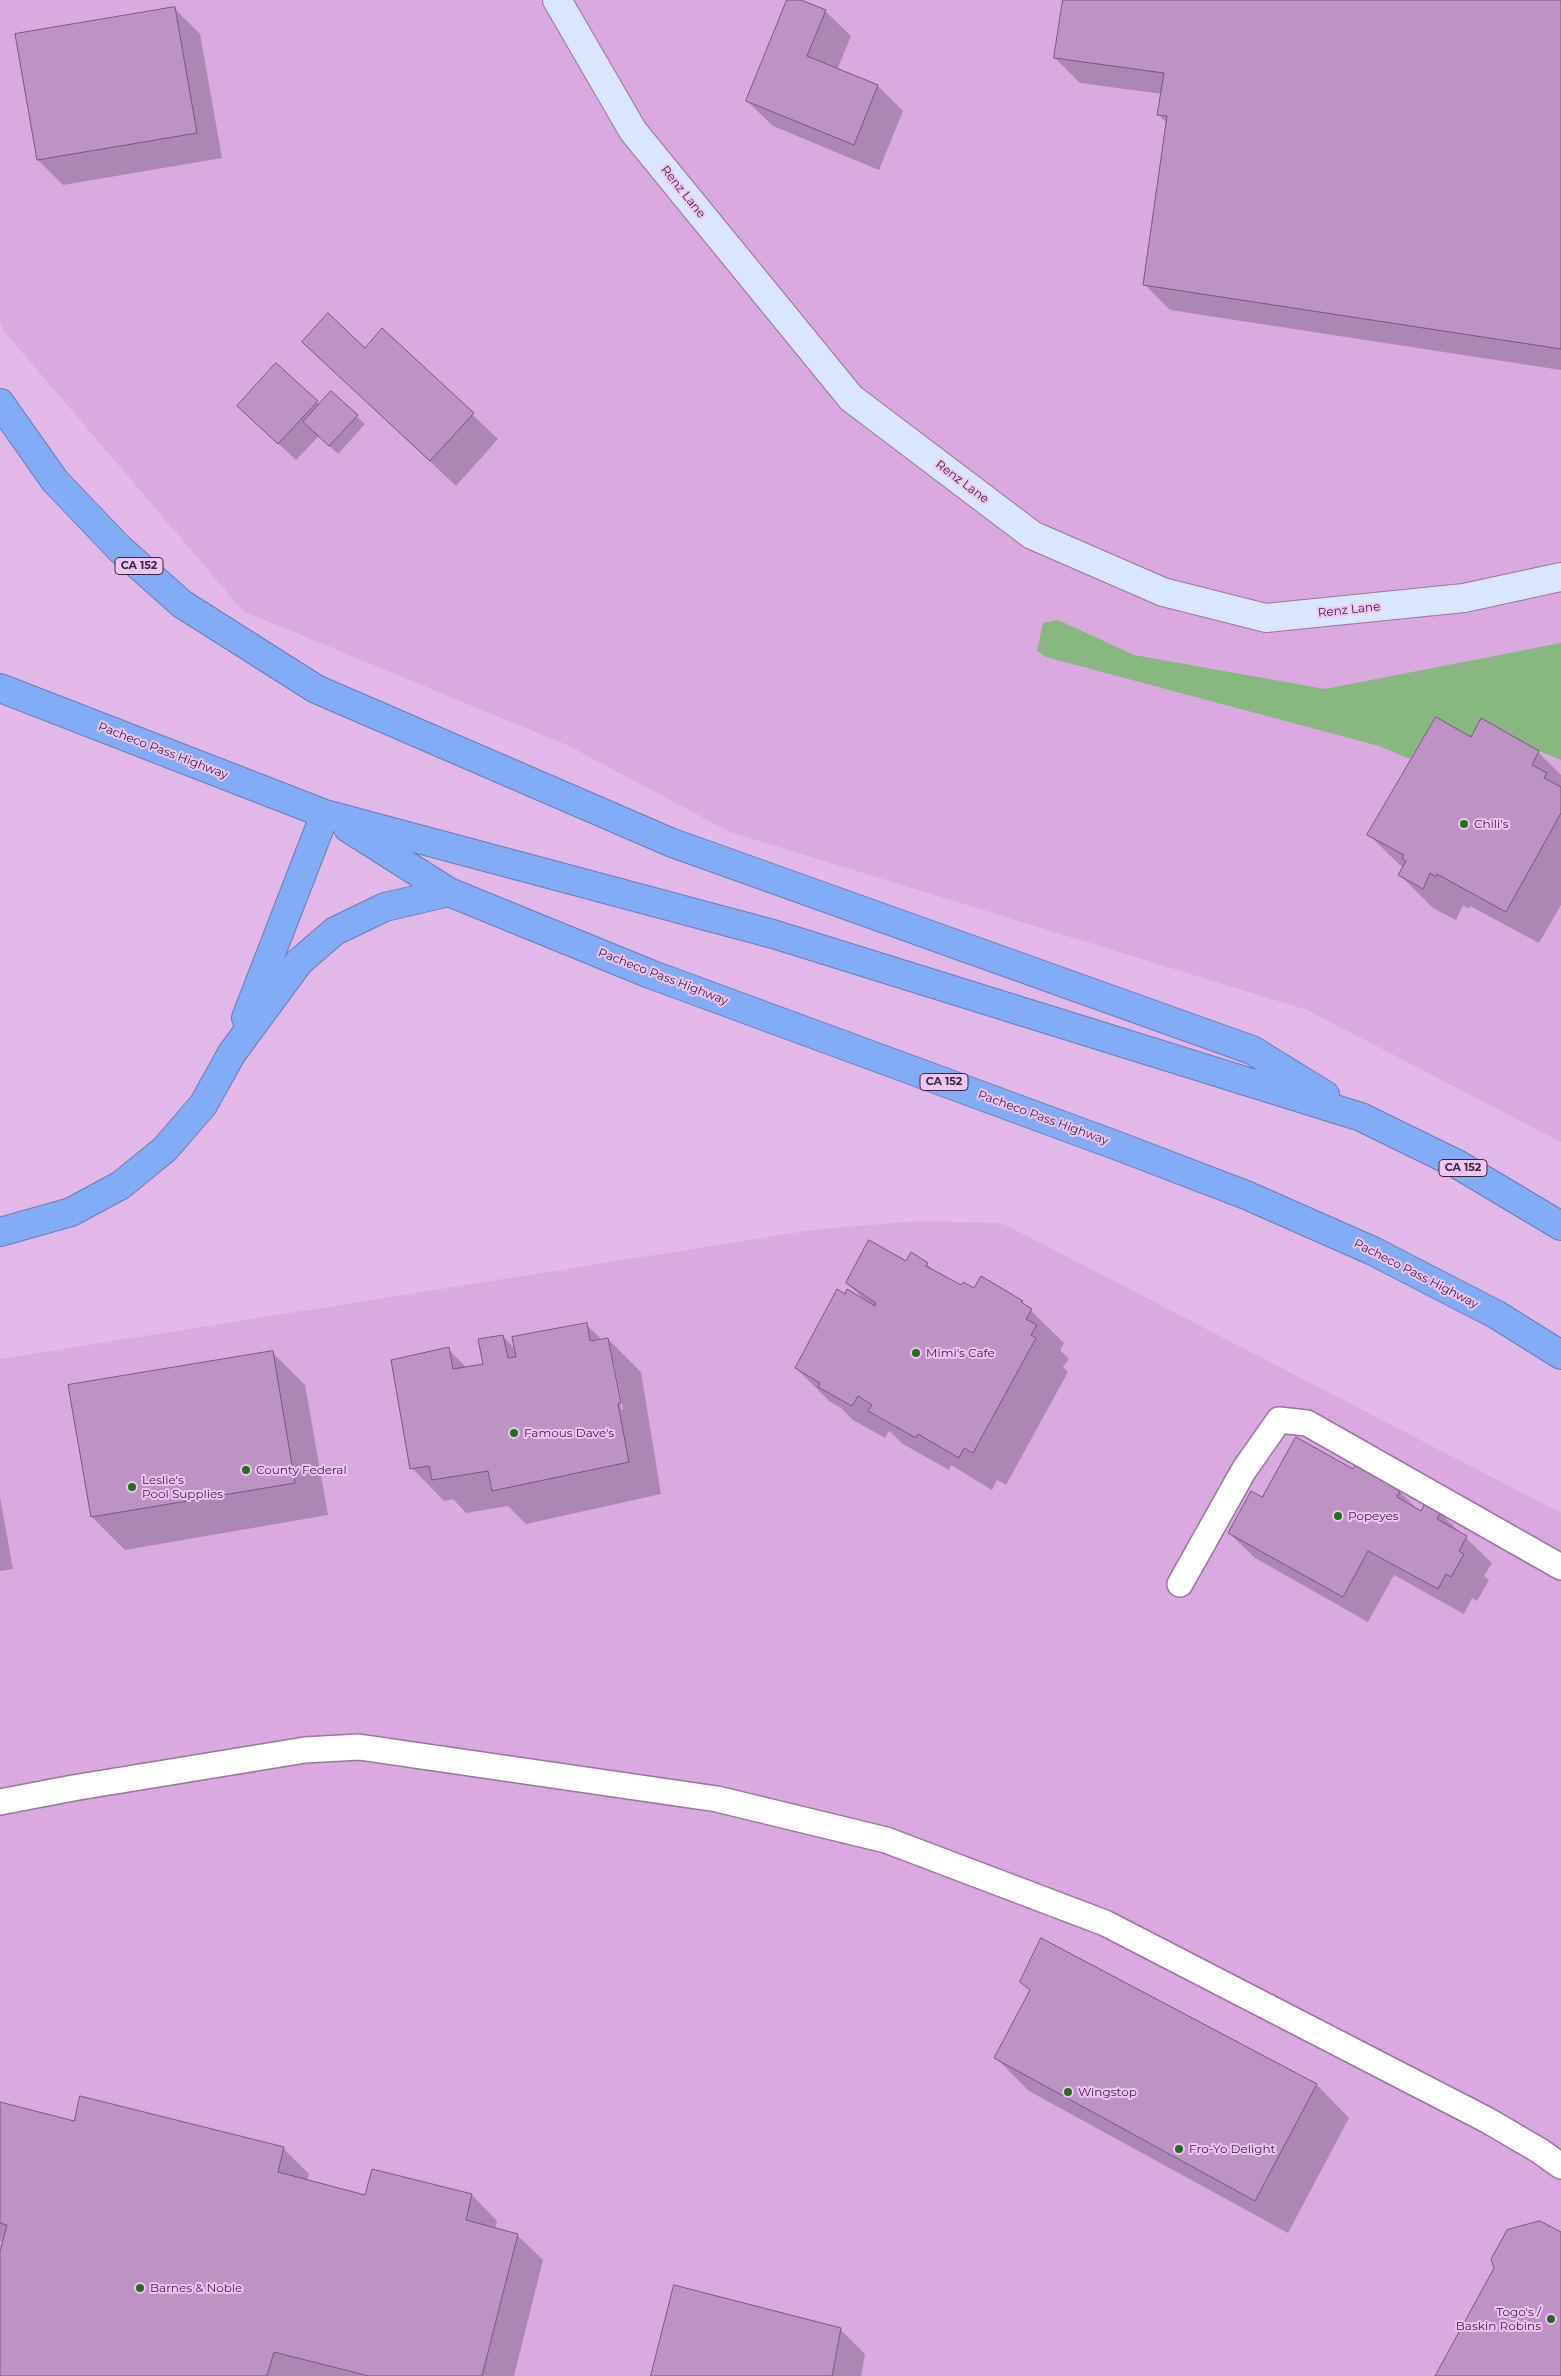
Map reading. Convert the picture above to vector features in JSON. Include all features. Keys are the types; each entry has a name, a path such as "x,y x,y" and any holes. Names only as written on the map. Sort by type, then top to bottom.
{"highway":[{"name":"CA 152","path":"0,403 55,481 118,548 182,604 316,689 670,842 1252,1050 1361,1117"},
{"name":"Pacheco Pass Highway","path":"0,688 325,814 773,934 1361,1117 1457,1164 1561,1226"},
{"name":"Pacheco Pass Highway","path":"325,814 449,892 650,974 1109,1142 1246,1195 1373,1251 1497,1316 1561,1355"},
{"path":"232,1053 325,814"},
{"path":"0,1232 70,1212 121,1185 165,1149 203,1105 232,1053 299,962 335,931 385,907 449,892"}],"street":[{"name":"Renz Lane","path":"557,0 633,132 851,398 1032,535 1163,592 1266,618 1464,598 1561,577"}],"lane":[{"path":"1180,1584 1244,1470 1279,1420 1307,1423 1561,1567"},
{"path":"0,1802 73,1788 305,1750 359,1747 726,1801 886,1840 1105,1923 1479,2116 1540,2150 1561,2166"}],"shaded area":[{"path":"0,0 1561,0 1561,1142 1307,1010 730,832 569,746 243,611 3,330 0,322"},
{"path":"918,1221 1002,1223 1561,1513 1561,2376 0,2376 0,1359 812,1230"}],"green space":[{"path":"1058,620 1134,655 1325,689 1561,643 1561,760 1539,751 1481,719 1471,737 1436,717 1410,759 1379,746 1046,657 1037,651 1043,623"}],"building":[{"path":"787,0 801,0 826,10 807,56 878,85 854,145 746,101"},
{"path":"1063,0 1561,0 1561,349 1143,285 1167,116 1157,115 1164,73 1054,58"},
{"path":"175,7 197,133 37,160 15,34"},
{"path":"328,313 365,348 382,328 474,413 430,461 302,342"},
{"path":"276,363 318,401 278,444 237,406"},
{"path":"331,391 358,415 329,446 303,422"},
{"name":"Chili's","path":"1436,717 1471,737 1481,718 1539,751 1532,765 1547,773 1544,778 1561,787 1561,813 1506,912 1437,874 1436,877 1430,873 1423,889 1398,875 1406,861 1402,858 1404,855 1367,835"},
{"name":"Mimi's Cafe","path":"869,1240 906,1261 911,1252 928,1263 926,1266 961,1285 963,1282 974,1288 981,1276 1023,1301 1021,1302 1032,1309 1026,1319 1037,1325 1031,1335 1036,1338 973,1453 964,1448 959,1458 918,1434 916,1438 868,1411 872,1405 858,1396 852,1406 818,1387 820,1383 795,1368 837,1289 845,1294 847,1289 875,1306 876,1303 846,1283"},
{"name":"Famous Dave's","path":"587,1323 590,1341 608,1338 621,1403 618,1404 629,1462 492,1491 488,1471 432,1480 429,1466 410,1469 391,1360 449,1347 453,1369 483,1364 478,1339 503,1335 508,1358 516,1357 512,1337"},
{"path":"273,1351 295,1483 91,1517 68,1385"},
{"name":"Popeyes","path":"1296,1437 1353,1469 1355,1466 1401,1490 1397,1497 1421,1511 1425,1503 1441,1512 1437,1519 1467,1536 1459,1551 1464,1554 1451,1577 1446,1574 1438,1589 1368,1551 1343,1597 1228,1533 1251,1491 1262,1497"},
{"path":"1041,1938 1317,2084 1255,2201 994,2058 1030,1990 1020,1982"},
{"path":"80,2096 284,2147 278,2172 365,2195 372,2169 472,2194 466,2220 518,2234 482,2376 369,2376 274,2352 267,2376 0,2376 0,2251 7,2225 0,2223 0,2102 74,2121"},
{"path":"1540,2221 1561,2232 1561,2376 1435,2376 1494,2268 1491,2259 1507,2230"},
{"path":"674,2285 841,2328 832,2376 651,2376"}],"place":[{"name":"Chili's","path":"1464,824"},
{"name":"Mimi's Cafe","path":"916,1353"},
{"name":"Famous Dave's","path":"514,1433"},
{"name":"County Federal","path":"246,1470"},
{"name":"Leslie's Pool Supplies","path":"132,1487"},
{"name":"Popeyes","path":"1338,1516"},
{"name":"Wingstop","path":"1068,2092"},
{"name":"Fro-Yo Delight","path":"1179,2149"},
{"name":"Barnes & Noble","path":"140,2288"},
{"name":"Togo's / Baskin Robins","path":"1551,2319"}]}
